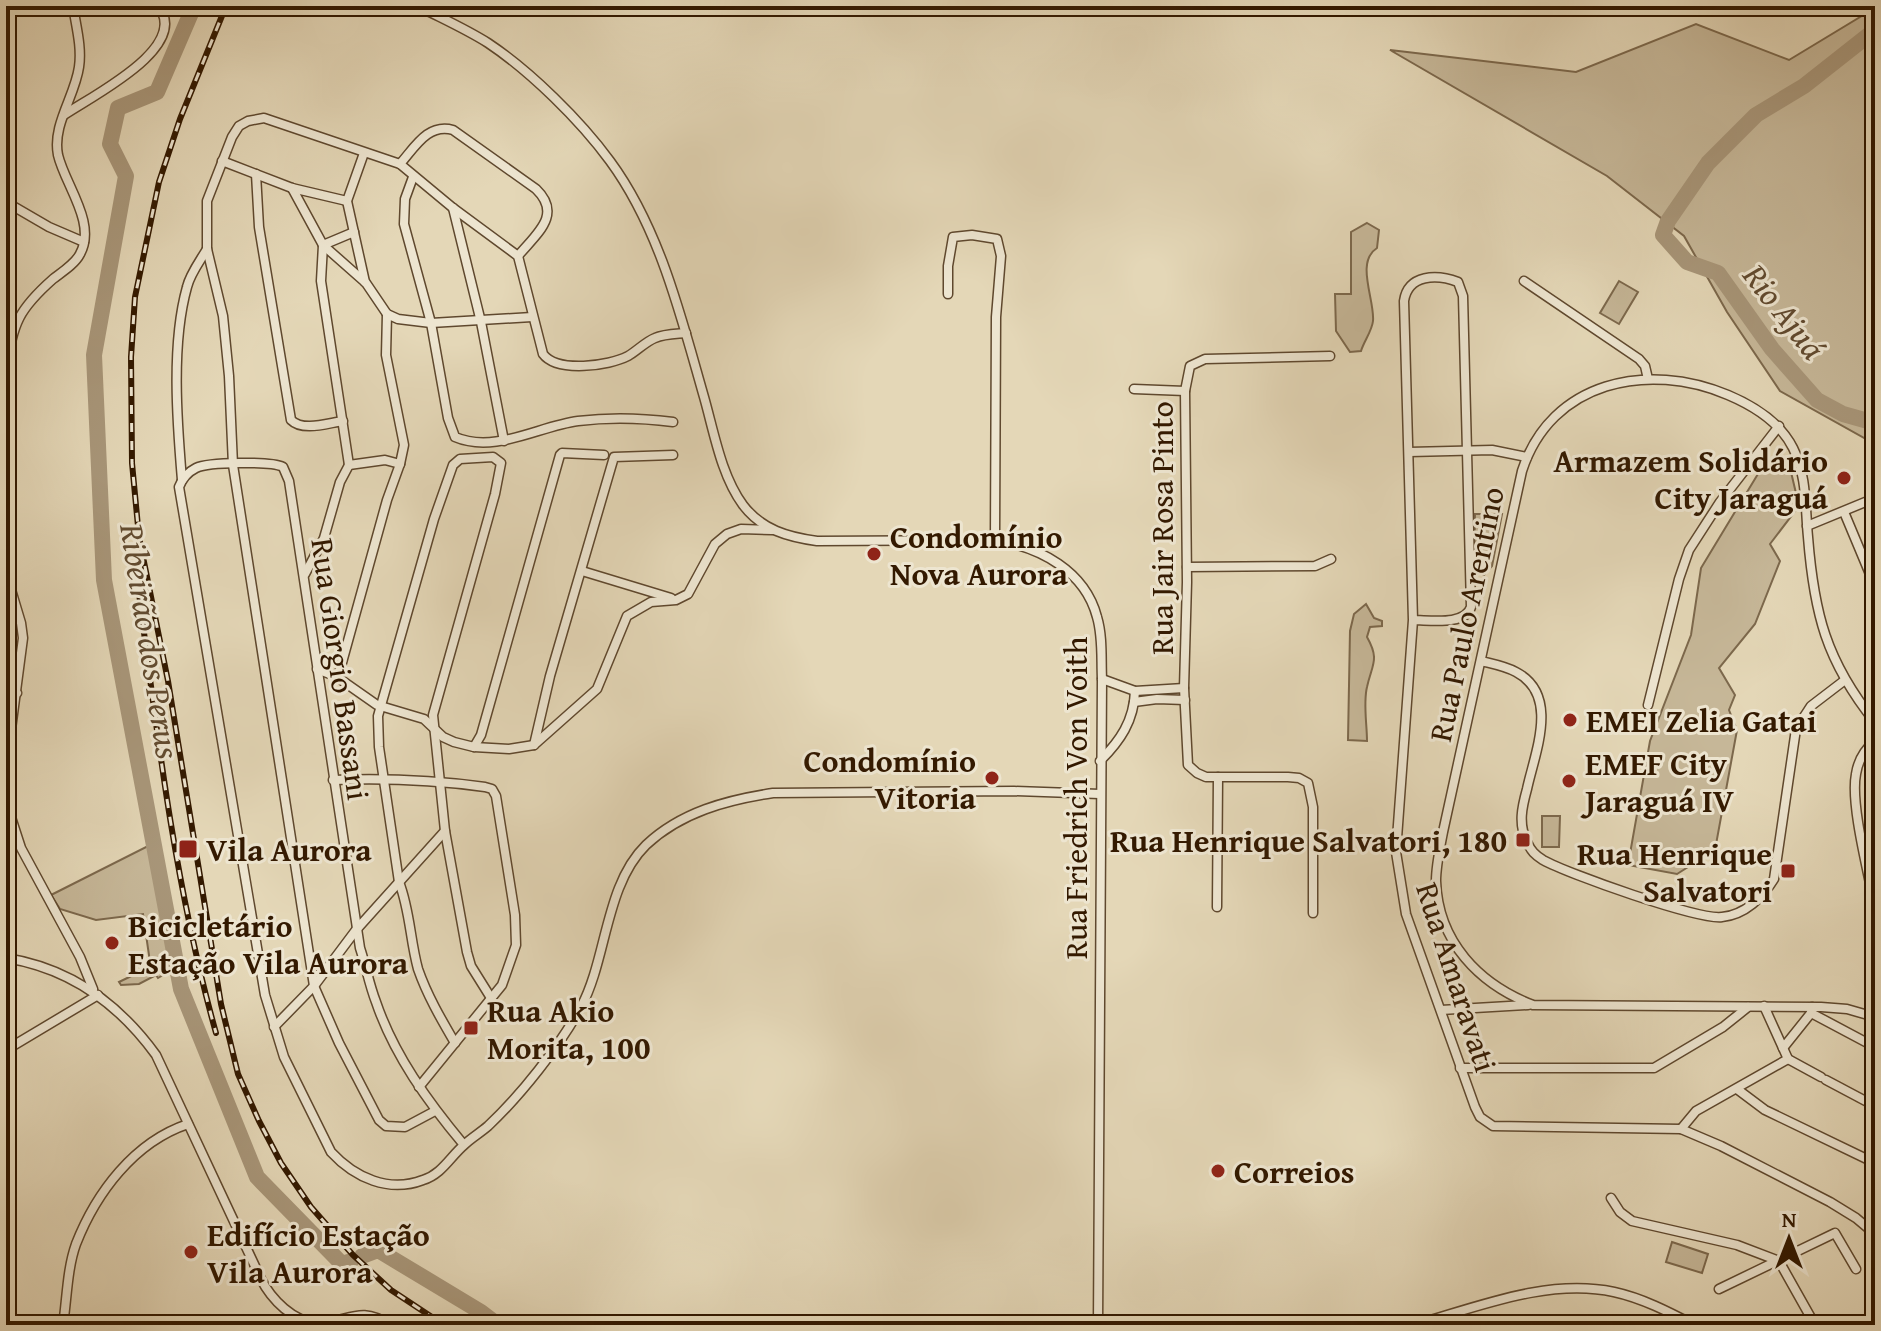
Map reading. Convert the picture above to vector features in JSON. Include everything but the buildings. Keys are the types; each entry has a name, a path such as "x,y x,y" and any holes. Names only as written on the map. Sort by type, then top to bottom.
{"street":[{"path":"6,368 20,315 29,300 75,261 84,242 84,224 59,157 58,136 79,65 80,45 73,6"},
{"path":"64,115 140,66 151,55 165,26 163,12 158,6"},
{"name":"Rua Friedrich Von Voith","path":"418,6 488,43 510,60 570,114 611,162 648,227 686,333 724,467 743,504 757,519 772,530 791,537 817,541 995,540 1022,546 1076,575 1097,616 1102,679 1098,1325"},
{"path":"6,78 6,202 49,227 84,242"},
{"path":"435,1111 405,1127 386,1126 379,1120 334,1033 314,986 233,465 229,376 223,316 207,249 207,201 239,126 264,118 400,164 518,256 543,354 550,362 598,365 626,357 655,338 686,333"},
{"path":"400,164 426,134 445,128 453,130 536,189 546,198 549,208 546,221 518,256"},
{"path":"364,153 347,201 366,283"},
{"path":"222,161 292,188 347,201"},
{"path":"256,174 259,227 291,420 296,425 308,426 343,421"},
{"path":"413,177 405,199 404,224 431,323 451,431 455,437 504,441 580,420 621,418 673,422"},
{"path":"292,188 323,245 366,283 387,314 398,319 431,323 532,317"},
{"path":"453,208 481,322 504,441"},
{"path":"323,245 354,232"},
{"path":"948,294 948,266 953,237 972,235 997,239 1001,256 996,317 995,540"},
{"path":"304,575 324,538 340,482 349,465 321,281 323,245"},
{"path":"182,480 177,416 179,341 186,289 207,249"},
{"name":"Rua Amaravati","path":"1467,450 1461,286 1448,279 1419,279 1407,289 1404,310 1413,620 1396,852 1406,914 1480,1117 1493,1126 1681,1129 1830,1202 1873,1230"},
{"path":"1524,281 1639,359 1645,366 1648,379"},
{"path":"338,677 404,445 386,355 387,314"},
{"name":"Rua Jair Rosa Pinto","path":"1218,777 1197,773 1188,765 1184,688 1187,567 1185,391 1190,366 1205,359 1330,356"},
{"name":"Rua Paulo Arentino","path":"1875,722 1845,680 1829,646 1816,606 1800,462 1779,426 1752,407 1719,391 1684,381 1648,379 1608,388 1568,405 1547,422 1527,457 1511,518 1443,832 1437,866 1438,901 1451,940 1464,960 1498,988 1533,1005 1764,1006 1847,1009 1875,1017"},
{"path":"1134,389 1185,391"},
{"path":"1648,705 1689,550 1720,502 1779,426"},
{"path":"1413,620 1458,619 1470,612 1467,450"},
{"path":"1409,452 1500,451 1527,457"},
{"path":"474,747 485,721 560,455 604,455"},
{"path":"534,745 547,687 614,457 673,455"},
{"path":"455,1043 425,988 418,967 406,901 399,882 377,727 434,519 453,465 460,459 498,459 501,463 437,697 433,729 445,831 467,952 471,966 491,998"},
{"path":"349,465 385,460 400,464"},
{"name":"Rua Giorgio Bassani","path":"233,465 262,462 283,467 289,481 356,930 376,1005 419,1087 464,1145"},
{"path":"233,465 198,466 182,480 179,487 243,876 265,995 284,1057 331,1152 358,1175 384,1183 409,1185 437,1173 490,1124 535,1073 586,994 611,913 631,867 644,847 687,816 743,798 773,793 1014,791 1100,794"},
{"path":"1807,526 1875,498"},
{"path":"1844,512 1875,586"},
{"path":"317,669 338,677 381,706 424,719 433,729 454,742 516,750 534,745 597,689 627,616 651,602 676,600 690,591 715,544 727,534 741,529 772,530"},
{"path":"1187,567 1315,566 1331,559"},
{"path":"582,571 676,600"},
{"path":"6,573 23,638 8,739 7,805 21,848 95,992"},
{"path":"1481,661 1523,676 1540,700 1541,728 1521,820 1524,836 1533,853 1596,880 1694,914 1717,918 1742,911 1760,898 1774,879 1796,729 1811,706 1845,680"},
{"path":"1102,679 1135,691 1184,688"},
{"path":"6,686 17,693"},
{"path":"1100,761 1121,739 1127,727 1135,691"},
{"path":"1134,702 1185,700"},
{"path":"1875,741 1858,764 1855,791 1875,907"},
{"path":"1217,907 1218,777 1288,777 1305,780 1311,789 1313,913"},
{"path":"333,780 384,778 439,781 492,789 499,806 515,915 516,945 502,985 419,1087"},
{"path":"274,1027 314,986 356,930 445,831"},
{"path":"6,958 40,965 95,992 129,1022 156,1055 267,1292 278,1303 307,1322 320,1323 362,1314 390,1325"},
{"path":"6,1050 95,992"},
{"path":"1441,1010 1533,1005"},
{"path":"1460,1068 1651,1069 1706,1039 1749,1006"},
{"path":"1764,1006 1788,1059 1875,1106"},
{"path":"1783,1048 1812,1010 1875,1047"},
{"path":"1681,1129 1696,1111 1788,1059"},
{"path":"1737,1089 1765,1110 1875,1163"},
{"path":"63,1325 73,1256 92,1211 124,1165 160,1136 188,1124"},
{"path":"1611,1198 1620,1212 1632,1221 1737,1245 1779,1261 1815,1325"},
{"path":"1719,1289 1835,1233 1856,1269"},
{"path":"1414,1325 1527,1293 1588,1289 1618,1293 1649,1303 1694,1325"}],"shaded area":[{"path":"1875,8 1875,444 1780,391 1727,312 1684,236 1607,176 1390,50 1576,72 1696,24 1789,60"},
{"path":"1367,223 1379,230 1377,248 1367,262 1373,321 1361,351 1350,352 1336,331 1335,294 1351,294 1351,232"},
{"path":"1619,281 1638,292 1619,324 1600,313"},
{"path":"1767,459 1791,472 1799,506 1770,544 1780,561 1755,624 1719,668 1735,695 1729,710 1737,730 1715,850 1677,874 1628,865 1650,741 1691,635 1701,568"},
{"path":"1475,514 1502,514 1492,566 1484,575 1474,570"},
{"path":"1366,604 1374,618 1382,621 1382,626 1370,627 1367,637 1374,657 1366,693 1367,741 1348,740 1350,631 1354,614"},
{"path":"1542,816 1560,816 1559,847 1542,847"},
{"path":"152,844 171,966 158,978 156,975 139,984 121,985 119,982 146,969 150,962 143,914 96,920 60,909 51,895"},
{"path":"1672,1242 1708,1254 1702,1273 1666,1262"}],"waterway":[{"name":"Ribeirão dos Perus","path":"194,6 157,92 118,108 110,144 126,176 94,355 104,580 181,989 257,1177 342,1264 351,1261"},
{"name":"Rio Ajuá","path":"1875,30 1804,86 1756,115 1708,163 1668,221 1663,235 1687,262 1718,273 1772,349 1817,400 1843,414 1875,423"},
{"name":"Ribeirão dos Perus","path":"362,1256 378,1250 498,1325"}],"railway":[{"path":"226,6 180,119 159,182 135,297 131,357 132,463 139,537 168,681 221,1004 238,1074 281,1163 311,1207 353,1255 391,1290 444,1325"},
{"path":"138,585 178,867 216,1033"}],"place":[{"name":"Armazem Solidário City Jaraguá","path":"1844,478"},
{"name":"Condomínio Nova Aurora","path":"874,554"},
{"name":"EMEI Zelia Gatai","path":"1570,720"},
{"name":"Condomínio Vitoria","path":"992,778"},
{"name":"EMEF City Jaraguá IV","path":"1569,781"},
{"name":"Rua Henrique Salvatori, 180","path":"1523,840"},
{"name":"Vila Aurora","path":"188,849"},
{"name":"Rua Henrique Salvatori","path":"1788,871"},
{"name":"Bicicletário Estação Vila Aurora","path":"112,943"},
{"name":"Rua Akio Morita, 100","path":"471,1028"},
{"name":"Correios","path":"1218,1171"},
{"name":"Edifício Estação Vila Aurora","path":"191,1252"}]}
